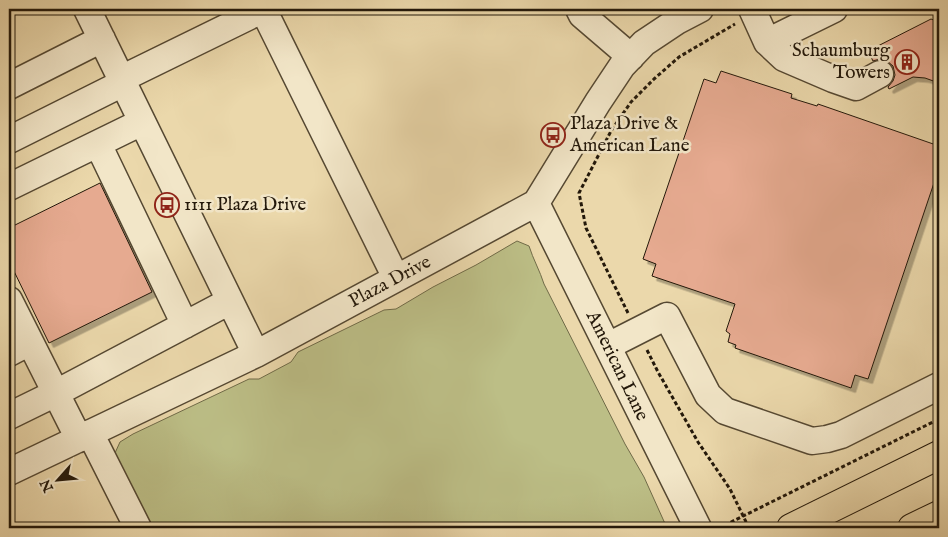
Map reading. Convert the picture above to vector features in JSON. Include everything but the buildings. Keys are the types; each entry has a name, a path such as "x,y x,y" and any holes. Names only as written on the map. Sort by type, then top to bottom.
{"main road":[{"path":"791,528 939,455"},
{"path":"912,528 939,516"}],"street":[{"path":"87,9 256,354"},
{"path":"9,140 263,9 396,278"},
{"path":"579,9 582,15 631,57"},
{"path":"536,203 622,66 644,43 677,21 700,9"},
{"path":"767,42 834,9"},
{"path":"742,17 784,58 834,79 856,87 880,74"},
{"path":"9,86 102,39"},
{"path":"9,187 142,122"},
{"path":"98,144 185,325"},
{"name":"Plaza Drive","path":"9,472 256,354 536,203"},
{"name":"American Lane","path":"536,203 698,528"},
{"path":"9,300 19,348 56,393 85,436 138,528"},
{"path":"9,416 230,302"},
{"path":"608,346 667,316 708,395 725,411 812,441 827,440 841,435 939,386"}],"path":[{"path":"742,17 679,56 631,102 612,131 579,193 586,228 637,331 698,442 730,489 749,528"},
{"path":"719,528 939,419"}],"green space":[{"path":"517,241 529,246 544,284 625,444 644,477 667,528 150,528 115,453 120,442 249,379 259,379 291,362 298,352 384,310 396,309"}],"place":[{"name":"Schaumburg Towers","path":"907,62"},
{"name":"Plaza Drive & American Lane","path":"553,135"},
{"name":"1111 Plaza Drive","path":"167,205"}]}
